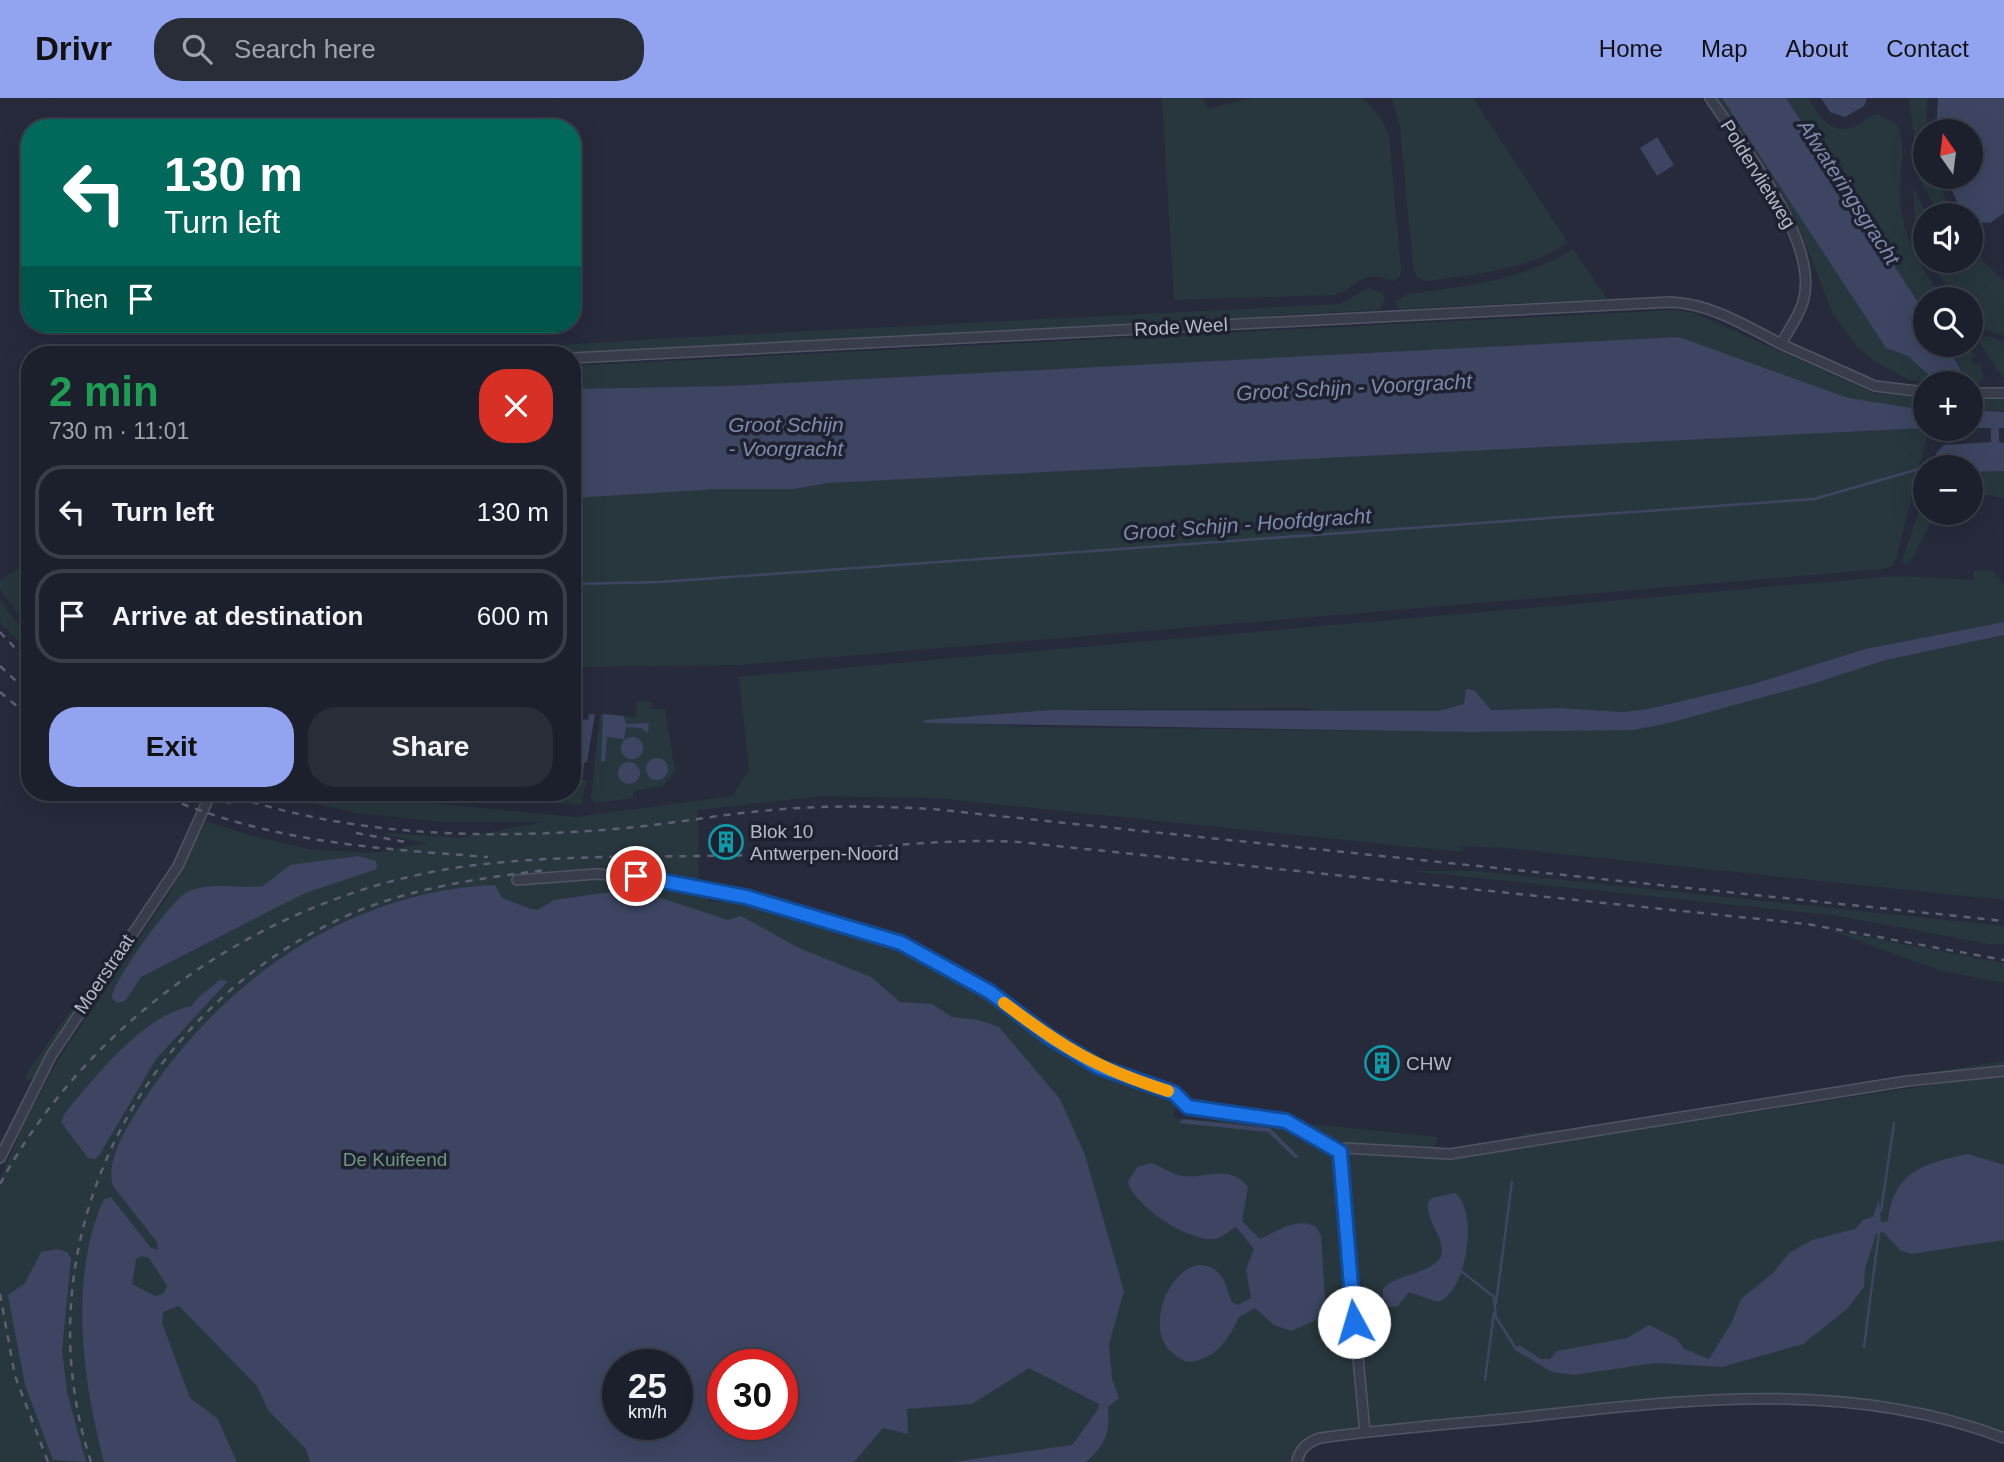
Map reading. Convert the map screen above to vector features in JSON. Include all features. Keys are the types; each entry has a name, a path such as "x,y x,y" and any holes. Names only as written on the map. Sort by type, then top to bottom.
{"street":[{"name":"Poldervlietweg","path":"1710,98 1800,240 1805,269 1803,302 1781,344"},
{"name":"Rode Weel","path":"581,358 1671,302 1693,303 1716,311 1781,344"},
{"path":"1781,344 1875,386 1913,390"},
{"path":"1983,393 2004,393"},
{"name":"Moerstraat","path":"0,1158 51,1056 178,866 207,801"},
{"path":"517,880 596,873 655,878 746,897 875,935 930,957 964,976 1048,1036 1099,1067 1174,1093 1188,1107 1286,1121 1340,1152"},
{"path":"1340,1152 1351,1147 1450,1154 1907,1081 2004,1071"},
{"path":"1340,1152 1365,1432"},
{"path":"1297,1462 1299,1453 1310,1441 1365,1432 1674,1400 1749,1397 1891,1408 1961,1423 2004,1438"}],"green space":[{"path":"1162,98 1204,98 1207,109 1252,98 1362,98 1382,119 1389,136 1401,270 1399,278 1393,281 1372,276 1333,295 1174,300"},
{"path":"1392,98 1473,98 1568,243 1534,260 1500,270 1427,281 1418,278 1413,266 1400,127"},
{"path":"1716,98 1756,98 1902,331 1913,338 1913,357 1944,357 1960,367 1953,357 1974,357 1971,359 1975,365 1980,363 1982,371 1913,371 1913,380 1909,380 1876,362 1858,348 1832,312 1796,219"},
{"path":"1786,98 1808,98 1828,123 1841,129 1848,129 1878,114 1898,125 1902,149 1901,206 1913,250 1913,273 1927,273 1935,287 1913,287 1913,294"},
{"path":"1909,98 1927,98 1926,119 1913,119 1913,130"},
{"path":"1913,189 1921,203 1914,203"},
{"path":"1925,189 1942,189 1947,203 1933,203"},
{"path":"1573,249 1607,299 1398,309 1396,301 1408,294 1472,285 1514,275 1554,260"},
{"path":"1983,260 2004,282 2004,336 1983,329 1983,287 1947,287 1938,273 1983,273"},
{"path":"1368,288 1383,293 1385,300 1379,310 581,352 581,346 544,346 655,339 1340,304"},
{"path":"1675,310 1694,313 1874,393 1913,397 1913,441 1926,441 1922,455 1913,455 1913,492 1896,559 1892,566 1883,569 739,665 581,667 581,366"},
{"path":"1983,338 2004,341 2004,379 1983,349"},
{"path":"1983,398 2004,398 2004,411 1983,410"},
{"path":"2004,471 2004,498 1983,495 1983,472"},
{"path":"1914,525 1930,525 1913,557 1905,564 1902,561"},
{"path":"21,567 21,618 0,590 0,580"},
{"name":"De Kuifeend","path":"1974,570 1993,571 2004,584 2004,622 1865,649 1753,684 1648,709 1623,712 1560,708 1473,710 1582,725 1771,694 1886,660 2004,635 2004,900 1505,848 1462,846 1461,852 936,798 822,796 698,810 699,890 710,902 740,900 859,934 919,956 998,1003 1084,1068 1162,1091 1177,1099 1174,1118 1261,1125 1283,1130 1304,1136 1321,1145 1335,1158 1356,1152 1443,1159 2004,1074 2004,1431 1887,1404 1775,1394 1604,1403 1337,1435 1307,1440 1306,1462 0,1462 0,1179 26,1119 59,1058 170,892 206,821 255,837 315,850 374,853 427,843 385,833 459,838 544,822 443,822 356,813 302,801 411,801 575,817 733,796 749,769 739,677 1895,576 1973,580","holes":["1304,708 1417,731 1029,727 924,720 1050,710"]},
{"path":"0,600 21,627 21,643 0,623"},
{"path":"637,701 652,702 651,709 665,709 675,771 663,786 633,791 633,798 594,803 591,798 600,714 636,717"},
{"path":"581,780 587,780 581,805 531,801 581,801"},
{"path":"1412,871 1476,871 2004,926 2004,944 1989,944 1838,916"},
{"path":"127,928 129,929 33,1078 28,1081 25,1076"},
{"path":"1830,930 2004,963 2004,983 1941,971"},
{"path":"2004,1061 2004,1067 1522,1140 1522,1133 1560,1130"},
{"path":"1311,1124 1438,1137 1434,1149 1423,1152 1344,1143 1311,1131"}],"water":[{"path":"1722,98 1786,98 1913,294 1913,357 1953,357 1960,371 1924,371 1908,356 1886,348"},
{"path":"1821,98 1867,98 1864,106 1845,117 1830,112"},
{"path":"1938,98 2004,98 2004,213 1990,223 1983,223 1983,203 1958,203 1951,189 1983,189 1983,119 1937,119"},
{"path":"1657,137 1674,165 1657,176 1640,148"},
{"name":"Groot Schijn - Voorgracht","path":"1679,337 1848,398 1913,408 1913,429 828,483 794,489 718,489 581,497 581,389 728,386"},
{"path":"1983,411 2004,412 2004,428 1999,428 1999,442 2004,443 2004,471 1983,472 1983,455 1936,455 1944,445 1991,442 1991,428 1983,428"},
{"path":"2004,622 2004,635 1886,660 1815,683 1669,723 1633,730 1471,732 924,723 924,720 1050,710 1439,711 1464,704 1466,689 1474,690 1491,710 1560,708 1623,712 1648,709 1753,684 1865,649"},
{"path":"589,714 595,714 587,762 584,763 581,777 581,719 588,720"},
{"path":"603,714 624,716 626,724 649,723 648,733 641,728 626,727 624,739 607,737 605,762 601,761"},
{"path":"632,737 640,740 643,748 640,756 632,759 624,756 621,748 624,740"},
{"path":"657,758 665,761 668,769 665,777 657,780 649,777 646,769 649,761"},
{"path":"629,762 637,765 640,773 637,781 629,784 621,781 618,773 621,765"},
{"path":"358,856 376,861 377,869 303,894 141,977 125,1001 117,1003 112,998 121,976 144,942 169,909 187,892 215,886 263,886 290,865"},
{"path":"495,885 502,898 538,910 554,900 624,890 655,896 728,920 741,916 799,948 871,977 900,1002 932,1004 952,1017 978,1020 999,1027 1060,1099 1085,1155 1124,1291 1109,1344 1112,1379 1119,1398 1108,1407 1107,1431 1098,1449 1086,1462 952,1462 1072,1445 1097,1411 1099,1404 1029,1368 972,1404 907,1409 908,1434 883,1428 854,1462 310,1462 306,1449 268,1410 257,1386 179,1306 163,1312 162,1323 190,1398 217,1418 237,1462 104,1462 85,1364 83,1296 86,1262 104,1199 111,1197 151,1248 158,1250 157,1242 113,1186 112,1165 119,1143 142,1103 173,1059 209,1019 249,982 292,951 339,925 388,905 441,891","holes":["142,1256 149,1258 167,1286 163,1294 155,1296 132,1284 136,1259"]},
{"path":"219,980 228,981 156,1059 100,1154 95,1159 88,1158 61,1122 65,1113 106,1065 139,1034 174,1011 192,1006"},
{"path":"1182,1119 1270,1128 1299,1157 1295,1158 1268,1132 1179,1123"},
{"path":"1968,1154 2004,1165 2004,1240 1911,1254 1900,1250 1883,1232 1876,1234 1865,1269 1864,1287 1847,1309 1803,1344 1722,1367 1655,1363 1574,1375 1552,1372 1515,1350 1519,1345 1541,1359 1550,1359 1557,1351 1627,1338 1649,1325 1677,1339 1684,1349 1709,1359 1732,1322 1741,1299 1773,1273 1789,1253 1812,1240 1855,1229 1863,1220 1873,1217 1879,1200 1881,1223 1888,1221 1896,1191 1913,1172 1938,1161"},
{"path":"1151,1163 1182,1176 1225,1174 1241,1180 1248,1187 1242,1221 1260,1239 1294,1224 1316,1227 1321,1235 1325,1299 1316,1320 1291,1331 1274,1325 1255,1308 1239,1317 1227,1338 1211,1355 1189,1362 1175,1355 1164,1341 1160,1324 1162,1306 1170,1288 1181,1274 1194,1266 1208,1266 1222,1277 1232,1302 1238,1305 1251,1298 1246,1269 1254,1249 1236,1227 1219,1238 1202,1238 1176,1228 1151,1211 1133,1192 1128,1182 1137,1167"},
{"path":"1455,1193 1467,1216 1468,1233 1462,1268 1456,1284 1448,1295 1438,1302 1409,1292 1398,1306 1390,1307 1383,1298 1383,1289 1396,1280 1428,1268 1441,1257 1441,1243 1430,1217 1428,1203 1432,1198"},
{"path":"57,1249 67,1252 71,1258 62,1350 67,1392 86,1462 53,1460 25,1385 8,1295 25,1283 41,1252"}],"waterway":[{"name":"Groot Schijn - Hoofdgracht","path":"581,584 660,582 1814,499 1913,471"},
{"path":"1881,1211 1894,1123"},
{"path":"1496,1303 1512,1182"},
{"path":"1864,1347 1879,1232"},
{"path":"1461,1271 1494,1297 1496,1317 1516,1349"},
{"path":"1485,1380 1494,1313"}],"railway":[{"path":"0,632 21,654"},
{"path":"0,666 21,686"},
{"path":"0,692 21,710"},
{"path":"176,801 238,822 319,840 488,857"},
{"path":"224,801 234,804"},
{"path":"251,801 319,818 368,826 467,834 614,829 813,807 932,809 2004,921"},
{"path":"356,833 405,842"},
{"path":"0,1184 38,1124 82,1069 133,1020 188,976 249,939 313,908 379,885 448,869 485,864 562,858 789,854 920,843 1018,842 1807,924 2004,960"},
{"path":"91,1462 73,1380 71,1298 86,1218 114,1143 155,1073 208,1011 272,958 344,917 418,892 468,881 545,870"},
{"path":"0,1294 15,1376 48,1462"}],"slow traffic":[{"path":"1004,1003 1048,1036 1099,1067 1168,1091"}],"place":[{"name":"Blok 10 Antwerpen-Noord","path":"726,842"},
{"name":"CHW","path":"1382,1063"}],"route":[{"path":"636,876 746,897 901,943 990,992 1048,1036 1099,1067 1174,1093 1188,1107 1286,1121 1340,1152 1354,1322"}],"water label":[{"name":"Afwateringsgracht","path":"1849,192"}]}
